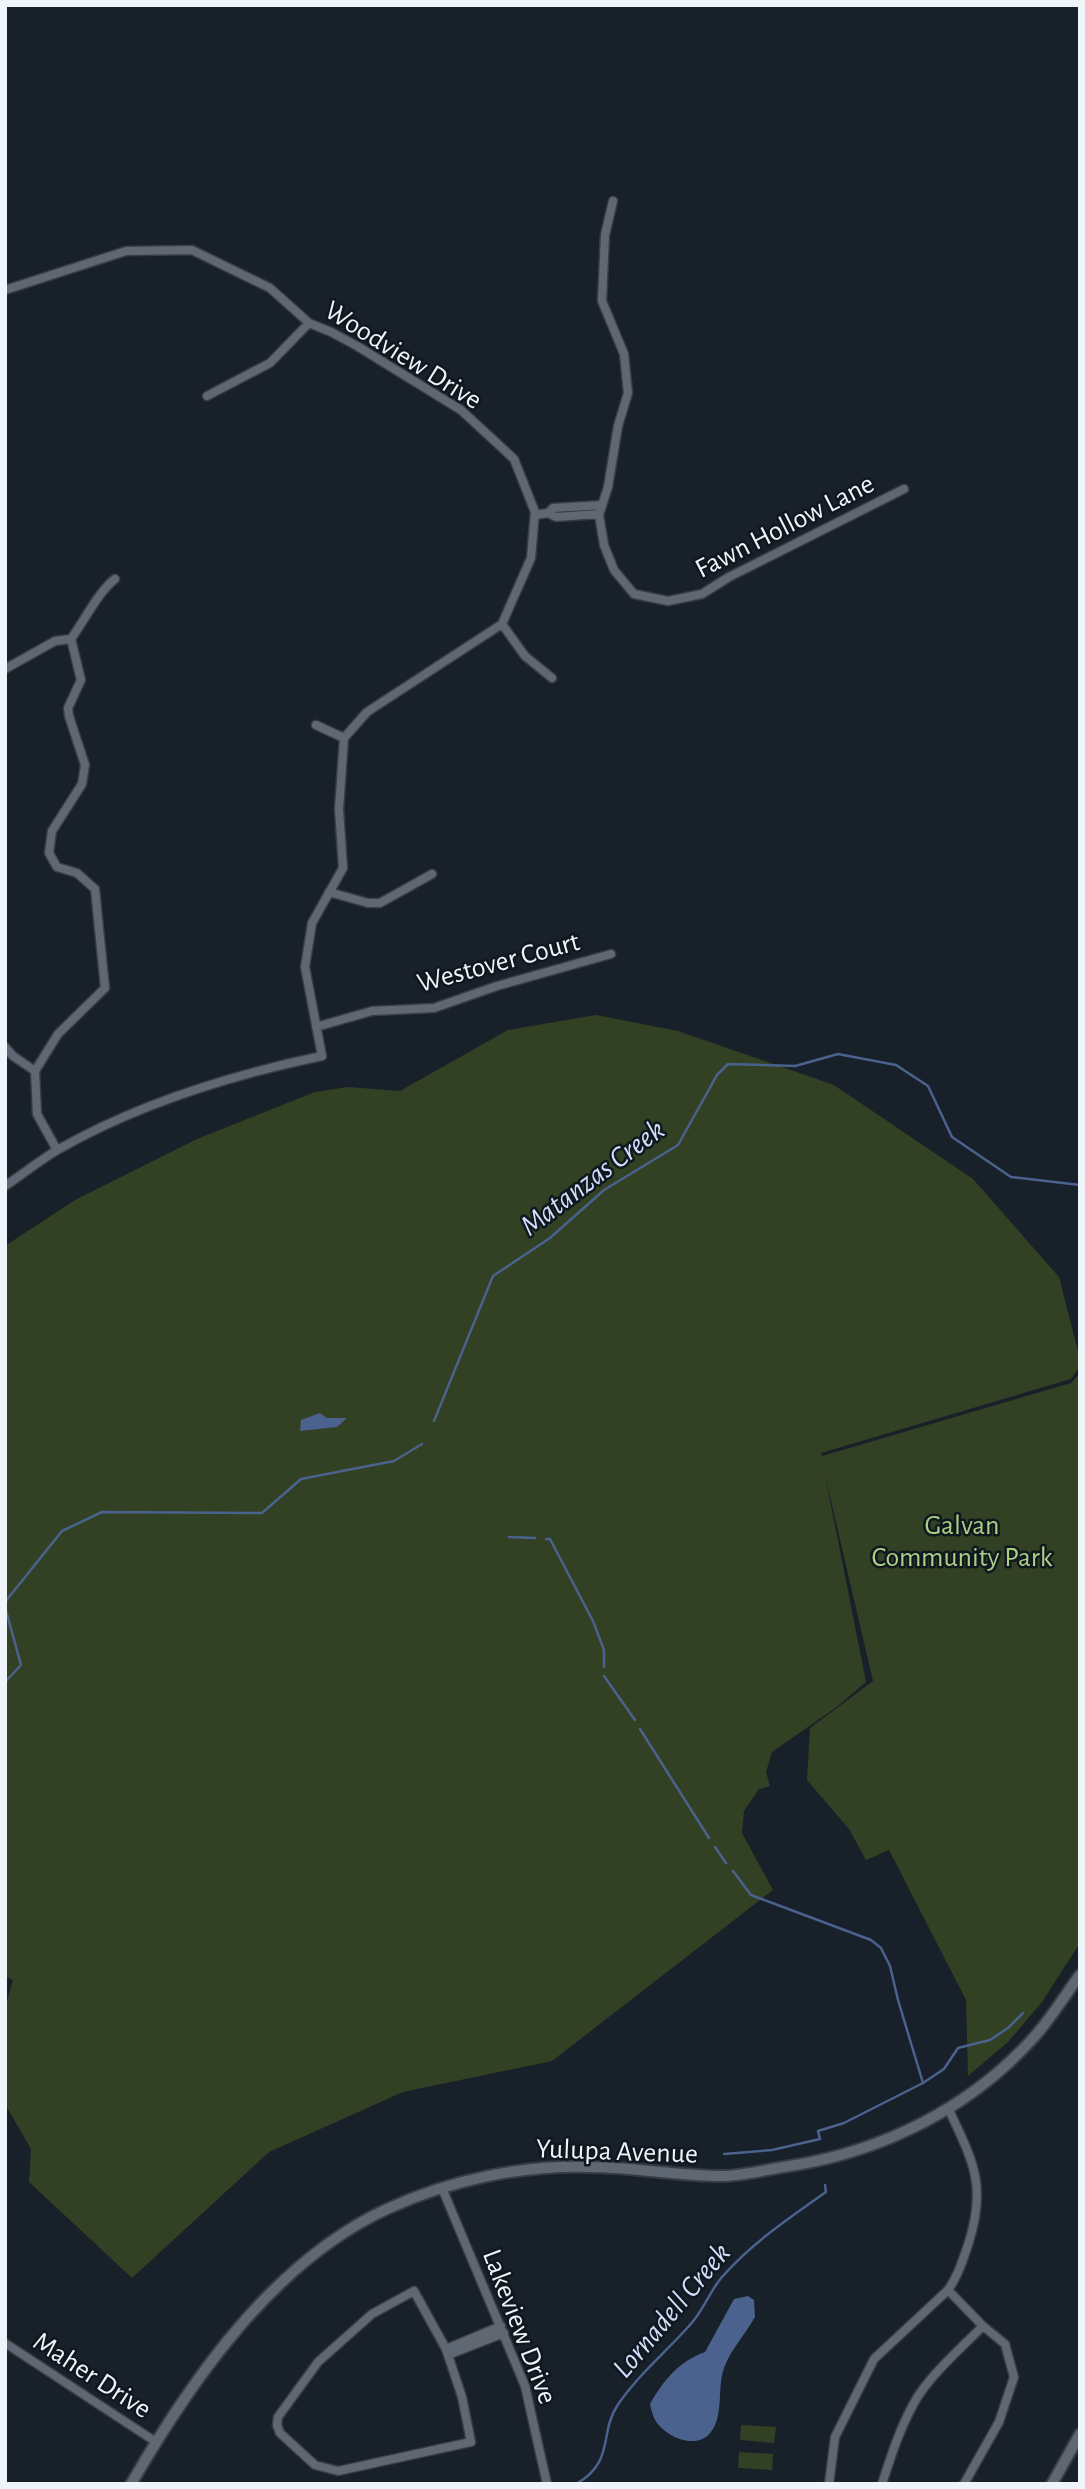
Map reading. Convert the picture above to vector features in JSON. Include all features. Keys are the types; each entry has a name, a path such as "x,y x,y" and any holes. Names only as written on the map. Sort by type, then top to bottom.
{"street":[{"name":"Fawn Hollow Lane","path":"613,201 605,235 602,301 624,354 628,393 618,426 608,487 599,514 604,545 614,570 634,594 668,601 702,594 729,577 904,489"},
{"name":"Woodview Drive","path":"5,290 126,251 192,250 270,288 309,323 339,337 461,410 514,459 535,515 531,558 502,624"},
{"path":"207,396 270,363 309,323"},
{"path":"548,513 553,508 602,505"},
{"path":"535,515 548,513 556,517 599,514"},
{"path":"5,669 55,641 71,639 97,602 104,587 115,579"},
{"path":"5,1186 57,1150 146,1107 256,1070 322,1056 305,967 312,923 343,868 339,809 344,738 367,712 502,624 525,656 552,678"},
{"path":"57,1150 37,1114 35,1072 58,1034 105,988 95,889 77,873 57,867 49,853 52,831 82,784 85,765 68,708 81,680 71,639"},
{"path":"316,726 344,738"},
{"path":"329,892 368,903 380,903 432,874"},
{"name":"Westover Court","path":"316,1027 372,1011 434,1008 497,986 611,954"},
{"path":"5,1047 35,1072"},
{"name":"Yulupa Avenue","path":"131,2484 156,2442 230,2336 291,2272 361,2222 388,2208 442,2188 534,2168 588,2166 726,2176 817,2162 881,2143 949,2110 996,2074 1036,2035 1080,1975"},
{"path":"829,2484 835,2437 874,2359 948,2290 957,2277 976,2218 977,2185 970,2156 949,2110"},
{"name":"Lakeview Drive","path":"442,2188 525,2386 547,2484"},
{"path":"948,2290 1005,2344 1014,2377 999,2422 964,2484"},
{"path":"414,2291 447,2352 462,2397 471,2442 338,2471 315,2465 281,2433 277,2425 278,2417 318,2362 372,2314 414,2291"},
{"path":"882,2484 891,2455 915,2400 947,2362 983,2326"},
{"path":"447,2352 502,2330"},
{"name":"Maher Drive","path":"5,2343 156,2442"},
{"path":"1052,2484 1080,2434"}],"green space":[{"name":"Galvan Community Park","path":"596,1015 678,1031 834,1085 973,1179 1059,1277 1080,1359 1080,1366 1071,1379 821,1453 822,1456 1071,1383 1080,1373 1080,1943 1042,2002 1008,2042 968,2076 966,2000 889,1850 866,1860 849,1829 807,1780 810,1728 873,1681 825,1475 866,1682 838,1706 772,1752 766,1772 770,1786 759,1789 744,1811 742,1833 773,1890 552,2061 403,2092 269,2152 132,2278 29,2182 31,2149 5,2104 5,2009 13,1980 5,1976 5,1246 75,1200 197,1139 315,1092 348,1087 400,1091 508,1030"},
{"path":"741,2425 776,2427 774,2443 740,2440"},
{"path":"739,2452 773,2454 772,2470 738,2468"}],"water":[{"path":"320,1413 327,1418 347,1418 337,1427 300,1431 301,1420"},
{"path":"748,2296 754,2300 755,2317 724,2368 715,2425 705,2438 698,2441 681,2440 673,2436 655,2420 650,2404 673,2373 687,2361 705,2352 734,2299"}],"waterway":[{"name":"Matanzas Creek","path":"434,1421 493,1276 550,1238 604,1190 678,1145 717,1075 728,1064 795,1066 838,1054 896,1065 928,1086 952,1137 1011,1177 1080,1185"},
{"name":"Matanzas Creek","path":"5,1602 62,1531 102,1512 262,1513 301,1479 394,1461 422,1444"},
{"path":"509,1537 535,1538"},
{"path":"546,1539 550,1539 593,1621 604,1650 604,1667"},
{"name":"Matanzas Creek","path":"5,1607 21,1665 5,1682"},
{"path":"604,1676 635,1720"},
{"path":"640,1729 709,1838"},
{"path":"715,1847 726,1863"},
{"name":"Lornadell Creek","path":"724,2154 772,2150 820,2139 818,2131 844,2123 923,2083 890,1966 881,1948 871,1940 751,1895 733,1871"},
{"path":"923,2083 944,2069 958,2048 990,2040 1008,2028 1023,2013"},
{"name":"Lornadell Creek","path":"576,2484 588,2475 601,2457 617,2406 694,2320 722,2277 758,2242 826,2192 825,2185"}]}
